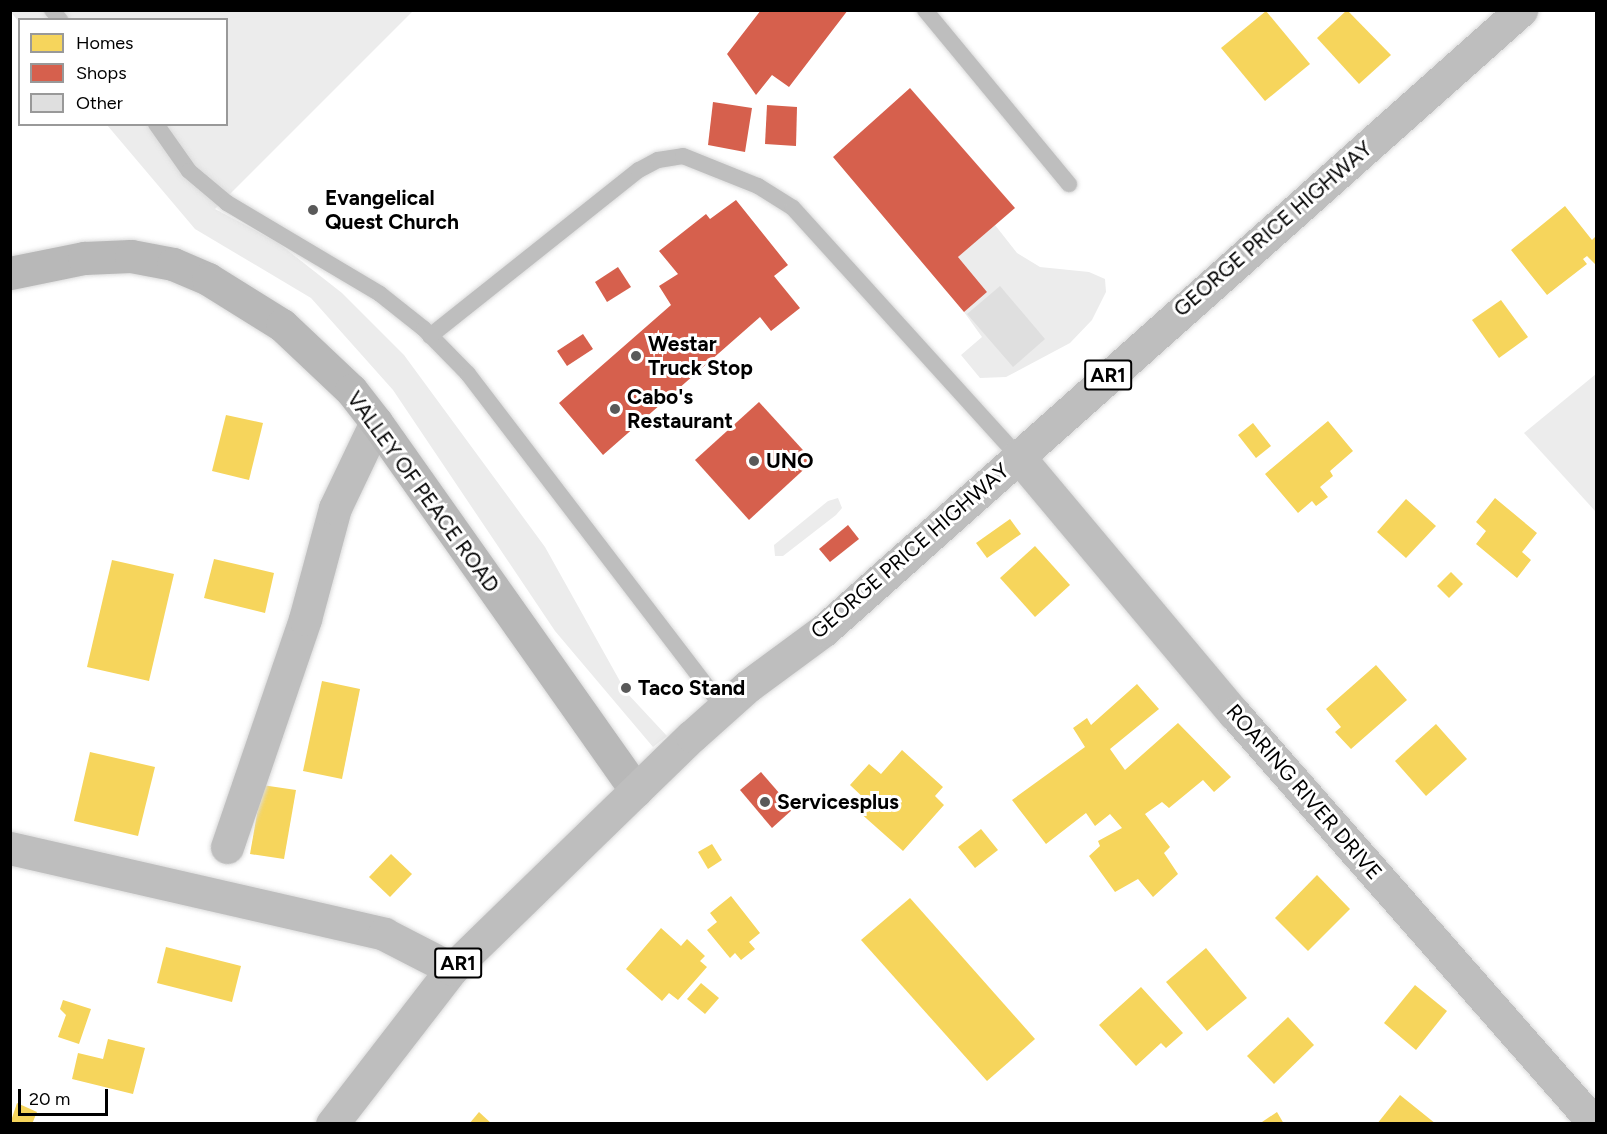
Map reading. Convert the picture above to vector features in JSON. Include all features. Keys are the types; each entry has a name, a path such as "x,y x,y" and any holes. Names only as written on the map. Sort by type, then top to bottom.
{"main road":[{"name":"GEORGE PRICE HIGHWAY","path":"332,1124 452,969 636,789 723,708 824,630 1521,10"},
{"path":"227,847 305,619 335,508 376,422"},
{"name":"ROARING RIVER DRIVE","path":"1018,456 1234,712 1595,1124"},
{"path":"10,848 384,934 452,969"}],"street":[{"name":"VALLEY OF PEACE ROAD","path":"10,273 84,258 131,256 173,264 244,299 282,325 351,390 376,422 636,789"}],"lane":[{"path":"925,10 1069,184"},
{"path":"157,126 189,171 227,203 380,294 430,336 468,374 723,708"},
{"path":"430,336 639,170 658,160 683,156 738,176 793,208 1018,456"}],"shaded area":[{"path":"10,11 413,11 215,209 277,242 342,293 404,355 545,547 626,692 667,736 653,747 555,631 393,390 311,298 195,229 108,126 228,126 228,18 18,18 18,21"},
{"path":"995,225 1017,253 1040,267 1089,272 1105,279 1106,292 1092,320 1070,343 1006,377 980,378 961,355 982,337 964,312 987,292 958,257"},
{"path":"1596,374 1596,512 1524,433"},
{"path":"838,498 842,508 836,515 783,556 775,556 774,545 828,501"}],"building: Homes":[{"path":"1347,10 1391,55 1359,84 1317,38"},
{"path":"1266,11 1310,64 1265,101 1221,48"},
{"path":"1565,206 1592,240 1596,236 1596,265 1587,256 1583,259 1587,264 1547,295 1511,250"},
{"path":"1501,300 1528,337 1499,358 1472,320"},
{"path":"226,415 263,423 249,480 212,471"},
{"path":"1328,421 1353,451 1330,471 1333,476 1320,487 1328,497 1316,506 1312,501 1298,513 1265,474"},
{"path":"1253,423 1271,446 1256,458 1238,435"},
{"path":"1495,498 1537,533 1522,552 1531,560 1517,578 1476,544 1486,531 1476,522"},
{"path":"1406,499 1436,526 1406,558 1377,532"},
{"path":"1010,519 1021,534 987,558 976,543"},
{"path":"1035,546 1070,585 1035,617 1000,578"},
{"path":"214,559 274,573 265,613 204,598"},
{"path":"112,560 174,574 149,681 87,667"},
{"path":"1451,572 1463,584 1449,598 1437,586"},
{"path":"1376,665 1407,700 1351,749 1335,732 1341,727 1326,709"},
{"path":"322,681 360,689 342,779 303,771"},
{"path":"1137,684 1159,709 1110,749 1125,770 1178,723 1231,777 1214,792 1203,780 1169,808 1162,802 1145,814 1170,847 1164,853 1178,874 1153,897 1138,879 1115,892 1089,856 1100,846 1098,841 1122,828 1110,814 1095,826 1086,813 1046,844 1012,800 1085,747 1073,728 1087,718 1091,725"},
{"path":"1436,724 1467,759 1426,796 1395,761"},
{"path":"902,750 943,787 935,796 944,805 903,851 858,811 867,801 850,785 869,764 881,774"},
{"path":"90,752 155,767 138,836 74,821"},
{"path":"262,785 296,790 284,859 250,854"},
{"path":"981,829 998,850 975,868 958,847"},
{"path":"712,844 722,860 708,869 698,852"},
{"path":"391,854 412,874 390,897 369,877"},
{"path":"1317,875 1350,909 1308,951 1275,918"},
{"path":"731,896 760,933 749,942 755,949 741,960 735,953 730,958 707,930 717,922 710,913"},
{"path":"910,898 1035,1039 987,1081 861,940"},
{"path":"661,928 681,946 687,939 705,956 700,961 707,967 678,1000 669,993 662,1001 626,969"},
{"path":"166,947 241,966 232,1002 157,983"},
{"path":"1206,948 1247,998 1207,1031 1166,982"},
{"path":"701,983 719,998 705,1014 687,999"},
{"path":"1415,985 1447,1011 1416,1050 1384,1023"},
{"path":"1141,987 1183,1033 1166,1048 1161,1043 1136,1066 1099,1025"},
{"path":"63,1000 91,1009 79,1044 58,1037 66,1015 60,1009"},
{"path":"1288,1017 1314,1045 1274,1084 1247,1056"},
{"path":"108,1039 145,1048 133,1094 72,1079 78,1053 103,1059"},
{"path":"1400,1095 1436,1124 1377,1124"},
{"path":"17,1103 37,1112 32,1124 10,1124"},
{"path":"479,1112 492,1124 469,1124"},
{"path":"1277,1112 1284,1124 1259,1124"}],"building: Shops":[{"path":"761,10 848,10 789,87 772,75 756,95 727,54"},
{"path":"910,88 1015,208 958,257 987,292 964,312 833,157"},
{"path":"713,102 752,108 745,152 708,145"},
{"path":"767,105 797,107 796,146 765,144"},
{"path":"736,200 788,265 774,276 800,308 771,331 760,317 603,455 559,403 671,305 659,286 678,274 659,251 706,214 710,219"},
{"path":"618,267 631,287 607,302 595,282"},
{"path":"583,334 593,349 567,366 557,351"},
{"name":"UNO","path":"759,402 813,461 749,520 695,460"},
{"path":"848,525 859,539 830,562 819,549"},
{"path":"761,772 793,809 772,828 740,790"}],"building: Other":[{"path":"1000,286 1045,339 1013,367 967,314"}],"place":[{"name":"Evangelical Quest Church","path":"313,210"},
{"name":"Westar Truck Stop","path":"636,356"},
{"name":"Cabo's Restaurant","path":"615,409"},
{"name":"UNO","path":"754,461"},
{"name":"Taco Stand","path":"626,688"},
{"name":"Servicesplus","path":"765,802"}]}
